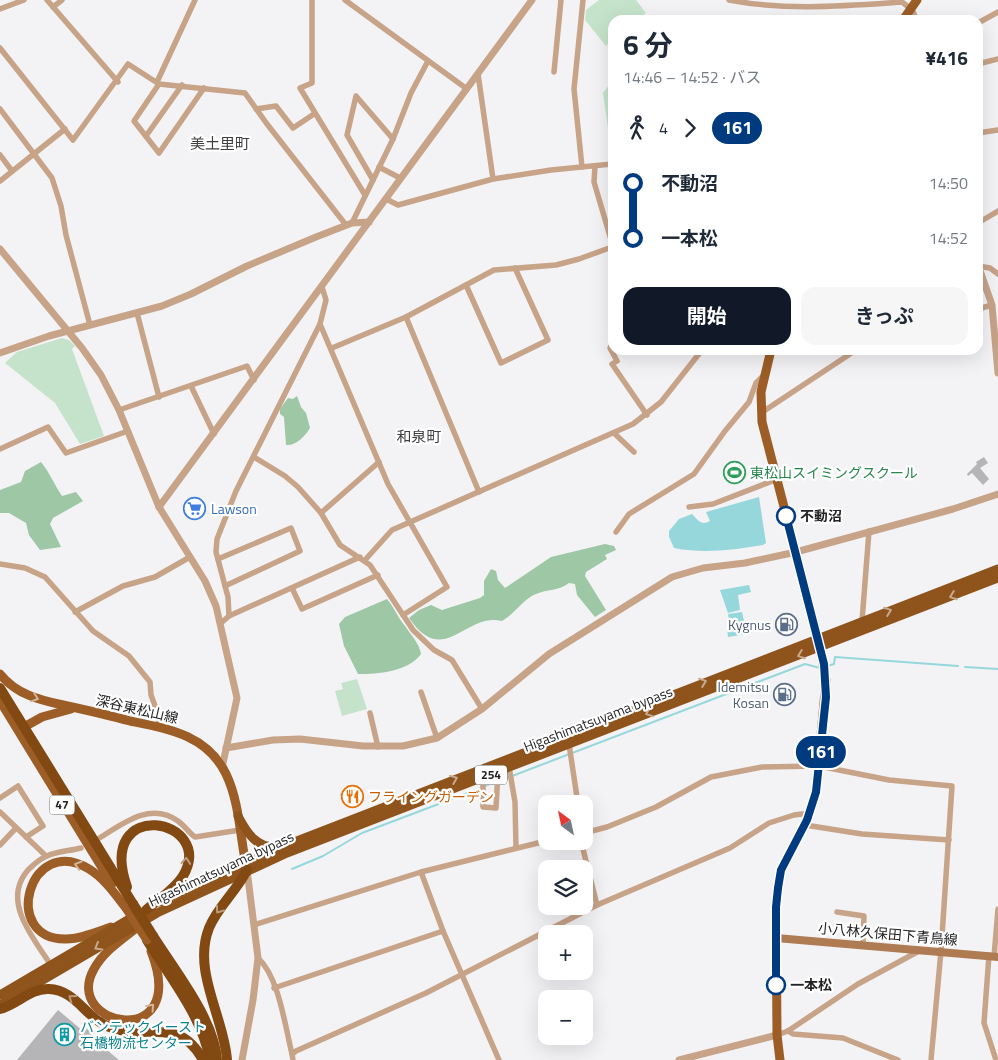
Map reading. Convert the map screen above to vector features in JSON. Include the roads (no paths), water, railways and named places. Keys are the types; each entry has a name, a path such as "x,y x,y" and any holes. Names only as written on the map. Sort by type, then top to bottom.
{"highway":[{"name":"Higashimatsuyama bypass","path":"0,994 146,910 246,866 509,768 819,643 862,621 998,569"},
{"name":"Higashimatsuyama bypass","path":"0,1005 157,913 284,846 819,643 998,578"},
{"path":"0,688 130,906 201,1014 213,1040 217,1060"},
{"path":"238,816 246,831 257,842 267,846 284,846"},
{"path":"130,906 121,864 123,845 129,836 144,826 162,825 170,828 184,841 187,850 186,868 177,884 146,910"},
{"path":"227,1060 224,1034 206,972 205,943 214,917 235,892 246,866"},
{"path":"150,938 196,1020 207,1046 210,1060"},
{"path":"0,1009 36,991 55,989 72,996 94,1018 110,1028 131,1031 163,1031 183,1037 192,1044 202,1060"}],"main road":[{"path":"907,15 917,0"},
{"path":"769,355 763,376 761,414 776,480 824,664 826,697 819,766 810,813 781,870 776,907 777,1035 780,1060"},
{"name":"深谷東松山線","path":"0,674 26,695 178,732 197,741 213,753 230,786 238,816 246,866"},
{"name":"47","path":"0,701 130,906"},
{"name":"深谷東松山線","path":"24,727 57,711 76,708"},
{"path":"116,926 67,939 47,934 31,919 27,909 29,888 34,879 49,866 58,862 78,864 97,874 130,906"},
{"path":"150,938 160,979 156,1004 150,1011 130,1020 111,1018 103,1014 92,999 90,980 93,971 116,944 157,913"},
{"name":"小八林久保田下青鳥線","path":"776,938 994,956"}],"street":[{"path":"0,9 24,0"},
{"path":"47,0 118,82"},
{"path":"53,7 62,0"},
{"path":"195,0 158,83 134,121 159,153 204,88"},
{"path":"312,0 312,83 300,88 365,196"},
{"path":"345,0 467,88"},
{"path":"159,507 532,0"},
{"path":"554,72 561,0"},
{"path":"582,167 574,89 583,0"},
{"path":"729,0 750,4 815,8 902,2 911,9 914,15"},
{"path":"983,20 998,12"},
{"path":"1,52 73,140 118,82 128,64 158,83 245,92 256,109 349,224"},
{"path":"983,63 998,59"},
{"path":"349,224 379,168 409,98 428,61"},
{"path":"478,74 493,179"},
{"path":"146,136 182,86"},
{"path":"373,180 347,134 356,96 393,139"},
{"path":"256,109 276,106 293,128 314,114"},
{"path":"0,110 35,153 52,178 90,325"},
{"path":"0,181 64,130"},
{"path":"983,132 998,130"},
{"path":"0,155 12,171"},
{"path":"386,198 398,204 493,179 608,164"},
{"path":"595,166 594,182 608,229"},
{"path":"379,168 400,178"},
{"path":"983,220 998,211"},
{"path":"0,353 34,340 137,313 182,298 247,266 349,224 369,222"},
{"path":"332,348 406,317 494,270 562,263 608,248"},
{"path":"0,249 68,331 101,375 120,410 159,507 211,594 221,623 237,698 222,768"},
{"path":"983,267 990,268 998,274"},
{"path":"466,285 501,364 548,340 515,268"},
{"path":"983,280 996,318 998,373"},
{"path":"228,616 225,586 218,559 217,540 229,507 320,324 326,300 322,287"},
{"path":"983,307 992,304"},
{"path":"137,313 159,397"},
{"path":"406,317 479,492"},
{"path":"320,324 332,348 388,484 447,587 403,614"},
{"path":"614,355 617,361 612,364 647,415"},
{"path":"221,623 228,616 362,559 389,532 615,434 647,415 661,402 698,355"},
{"path":"761,414 849,355"},
{"path":"120,410 247,366 254,380"},
{"path":"616,532 629,514 694,474 724,431 749,402 756,383 763,376"},
{"path":"190,386 214,434"},
{"path":"0,449 48,426 66,453 128,431"},
{"path":"615,434 634,452"},
{"path":"254,457 292,481 320,513 340,545 362,559 378,575 413,630 429,647 452,660 482,710"},
{"path":"320,513 379,462"},
{"path":"689,507 713,504 776,480"},
{"path":"226,748 273,740 300,738 378,747 402,746 437,738 482,710 549,654 662,582 703,568 745,563 796,552 998,494"},
{"path":"218,559 291,528 300,551 225,586"},
{"path":"862,621 869,531"},
{"path":"75,612 129,584 155,577 190,558"},
{"path":"0,564 24,568 44,577 93,630 129,656 148,677 159,718 158,727"},
{"path":"292,588 302,609 378,575"},
{"path":"421,692 437,738"},
{"path":"370,713 378,747"},
{"path":"569,744 577,795"},
{"path":"593,830 656,807 701,781 728,772 762,767 819,766 889,780 952,786 941,951 930,1060"},
{"path":"509,768 515,802 516,848"},
{"path":"483,777 483,807 496,808 498,772"},
{"path":"0,798 18,786 43,826 26,837"},
{"path":"0,812 46,856"},
{"path":"98,839 137,816 149,813 166,815 175,819 195,837 240,830"},
{"path":"258,958 266,966 284,1014 292,1057 426,993 596,905 730,848 769,823 794,815 810,813"},
{"path":"805,825 862,834 948,840"},
{"path":"0,844 16,828"},
{"path":"254,925 421,872 538,843"},
{"path":"50,964 22,920 17,901 20,882 25,874 46,856 81,848"},
{"path":"583,850 596,905"},
{"path":"242,1060 253,1000 258,958 246,866"},
{"path":"421,872 443,931 499,1060"},
{"path":"996,1060 984,1023 994,956 998,909"},
{"path":"837,912 864,916 863,944"},
{"path":"274,988 443,931"},
{"path":"679,1060 788,1031 858,984 921,950"},
{"path":"788,1031 801,1035 846,1039 898,1060"}],"water":[{"path":"759,497 766,543 763,545 707,551 674,548 669,537 669,531 679,519 692,514 700,522 704,523 710,521 706,512"},
{"path":"749,585 751,592 738,595 740,610 728,613 720,590"},
{"path":"742,612 747,634 728,637 727,628 730,626 728,614"}],"waterway":[{"path":"827,666 834,664 835,657 958,666"},
{"path":"499,781 805,664 820,668"},
{"path":"965,667 998,669"},
{"path":"485,786 495,782"},
{"path":"292,869 323,856 362,833 481,788"}],"place":[{"name":"東松山スイミングスクール","path":"734,473"},
{"name":"Lawson","path":"195,509"},
{"name":"不動沼","path":"786,516"},
{"name":"Kygnus","path":"787,625"},
{"name":"Idemitsu Kosan","path":"785,695"},
{"name":"フライングガーデン","path":"352,797"},
{"name":"一本松","path":"776,985"},
{"name":"バンテックイースト 石橋物流センター","path":"64,1035"}],"district":[{"name":"美土里町","path":"220,144"},
{"name":"和泉町","path":"419,437"}]}
